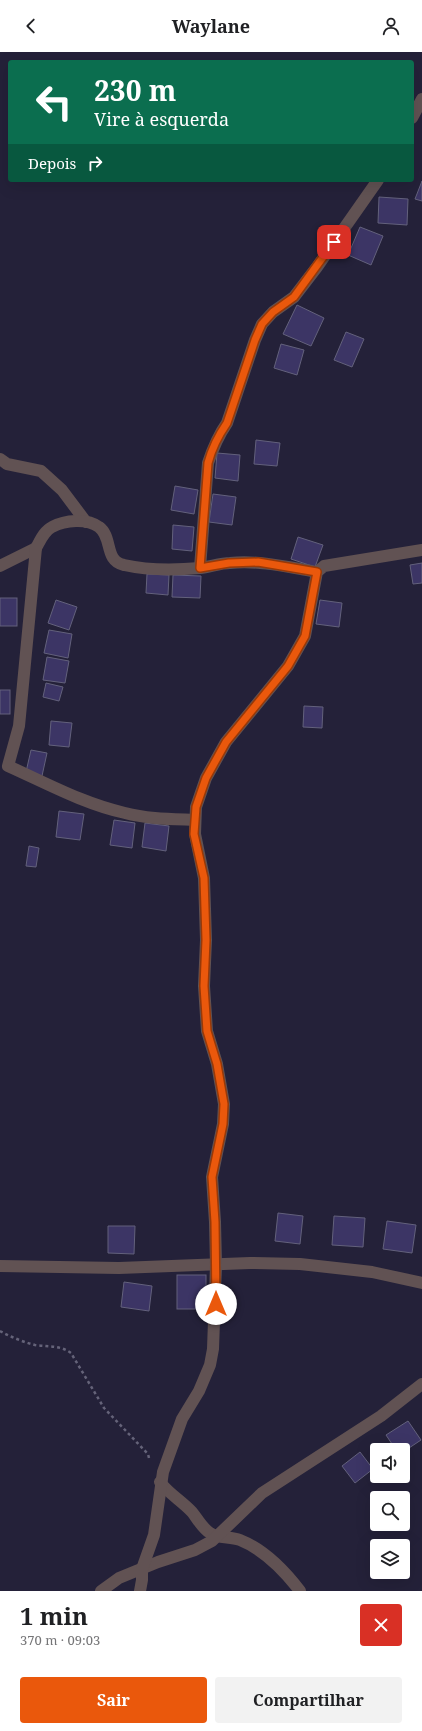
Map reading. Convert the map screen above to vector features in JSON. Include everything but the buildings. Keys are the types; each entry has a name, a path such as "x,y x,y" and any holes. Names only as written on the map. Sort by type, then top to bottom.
{"street":[{"path":"414,114 422,100"},
{"path":"200,568 208,463 220,432 227,423 255,340 262,324 273,312 294,297 377,182"},
{"path":"0,459 7,464 41,471 62,490 86,522"},
{"path":"195,820 156,818 124,813 86,800 8,766 19,726 36,548 42,536 52,527 69,521 86,522 99,526 106,534 110,554 115,562 124,565 152,568 200,568 229,563 258,562 317,572"},
{"path":"0,566 36,548"},
{"path":"140,1591 142,1569 154,1535 160,1497 160,1482 182,1419 199,1391 210,1365 214,1349 216,1265 212,1177 221,1131 224,1104 217,1064 207,1031 204,986 206,940 204,878 194,834 196,807 206,778 226,742 288,666 305,636 317,572 324,566 422,550"},
{"path":"0,1266 119,1268 300,1264 372,1272 422,1283"},
{"path":"101,1591 119,1578 195,1550 217,1536 262,1494 381,1416 422,1384"},
{"path":"160,1482 191,1511 210,1532 217,1536 238,1539 249,1544 281,1567 300,1591"}],"path":[{"path":"0,1331 24,1342 64,1348 71,1353 104,1408 148,1454 160,1482"}],"route":[{"path":"216,1304 215,1222 212,1177 223,1124 224,1104 222,1084 207,1031 204,986 206,940 204,878 194,834 196,807 206,778 226,742 288,666 305,636 317,572 258,562 229,563 200,568 208,463 220,432 227,423 255,340 262,324 273,312 294,297 334,242"}]}
